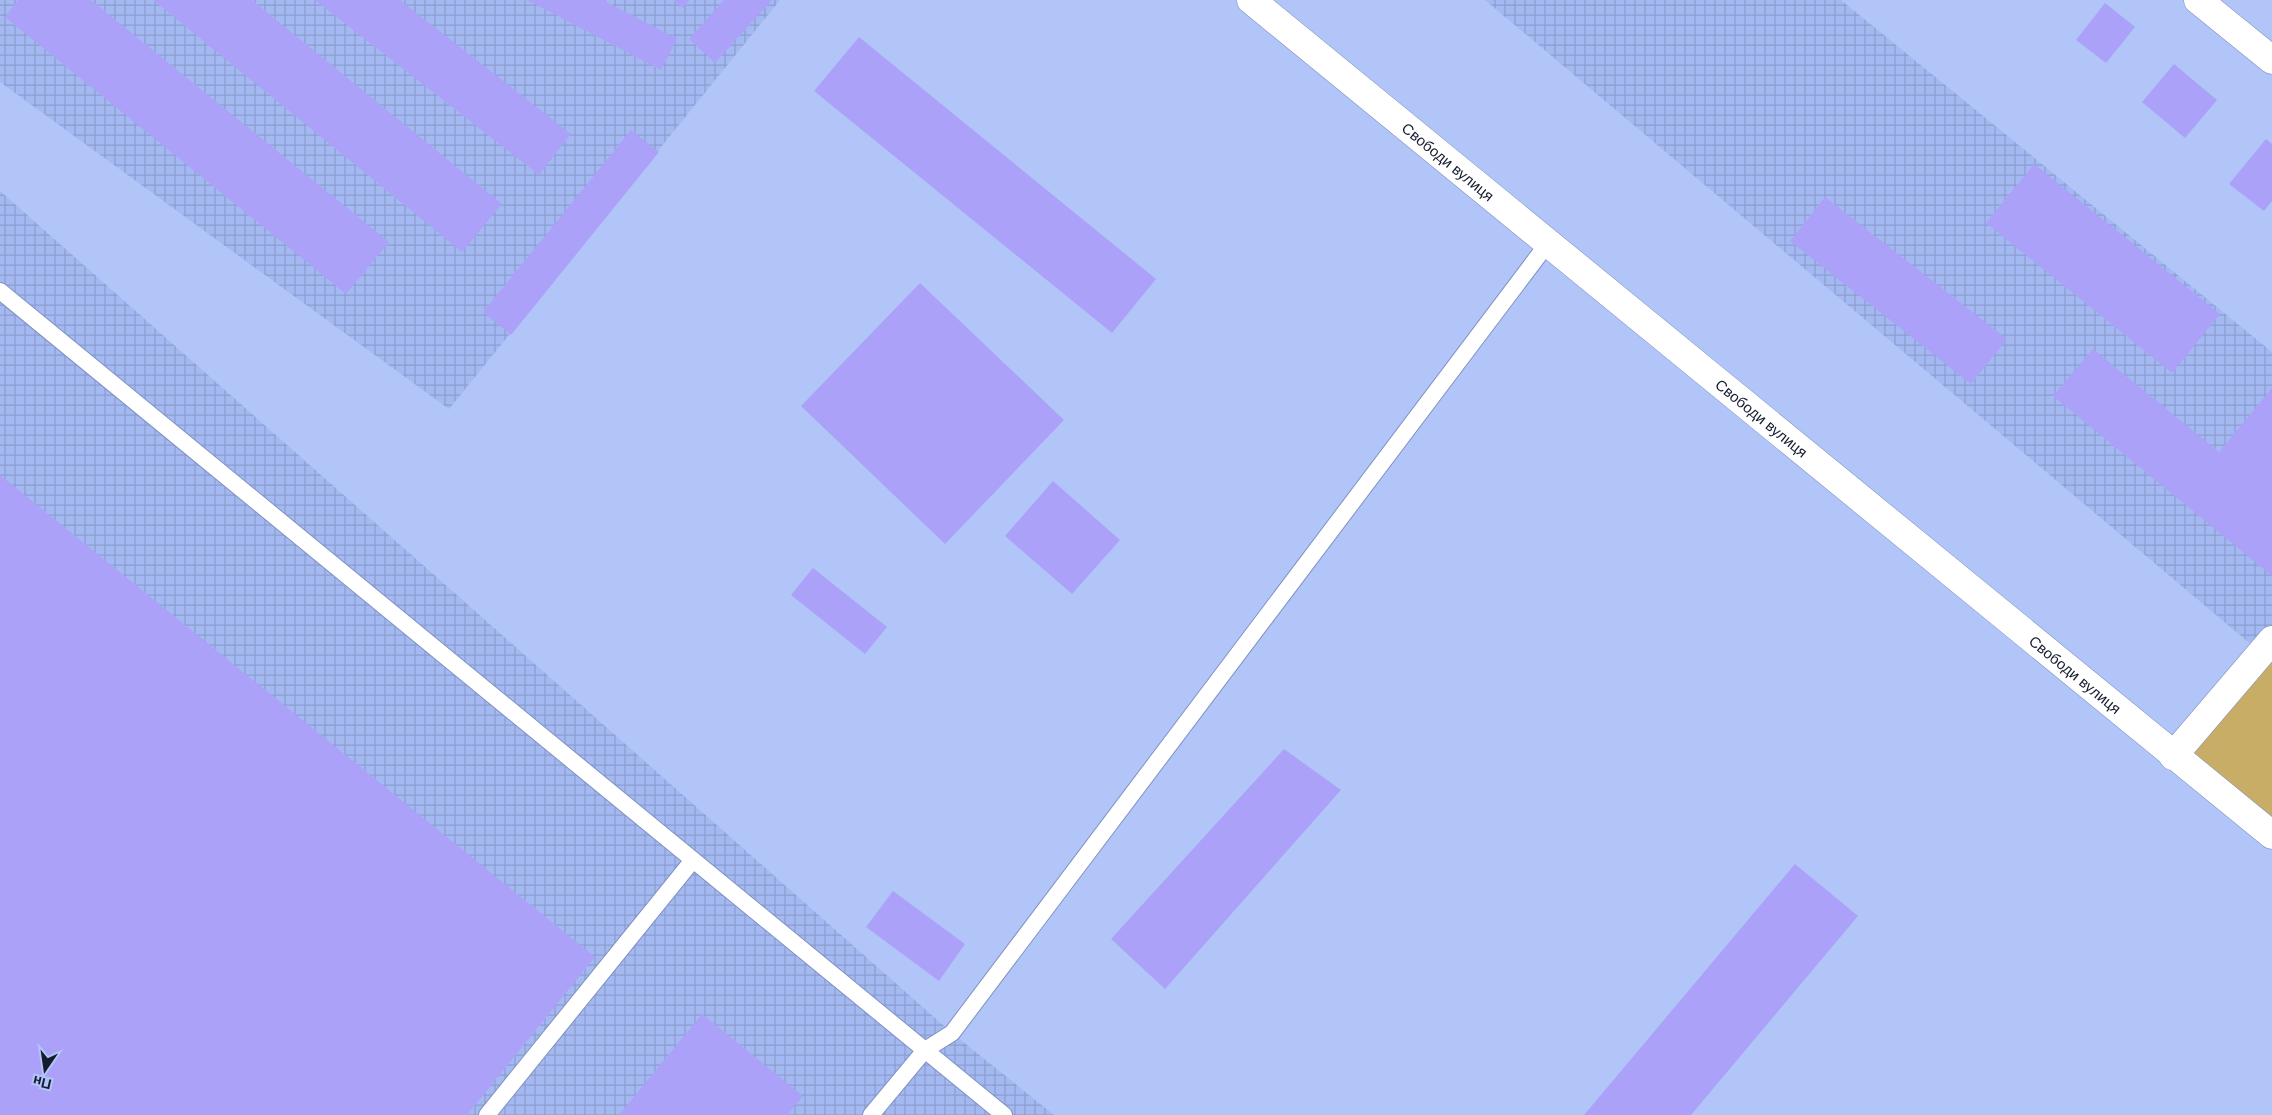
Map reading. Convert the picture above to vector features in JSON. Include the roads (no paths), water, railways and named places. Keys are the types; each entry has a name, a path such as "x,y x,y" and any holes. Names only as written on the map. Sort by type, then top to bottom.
{"street":[{"name":"Свободи вулиця","path":"1251,0 2173,756 2272,835"},
{"path":"2198,0 2272,60"},
{"path":"2173,756 2272,640"}],"lane":[{"path":"871,1115 924,1050 952,1033 1548,243"},
{"path":"0,291 1004,1115"},
{"path":"487,1115 693,860"}]}
